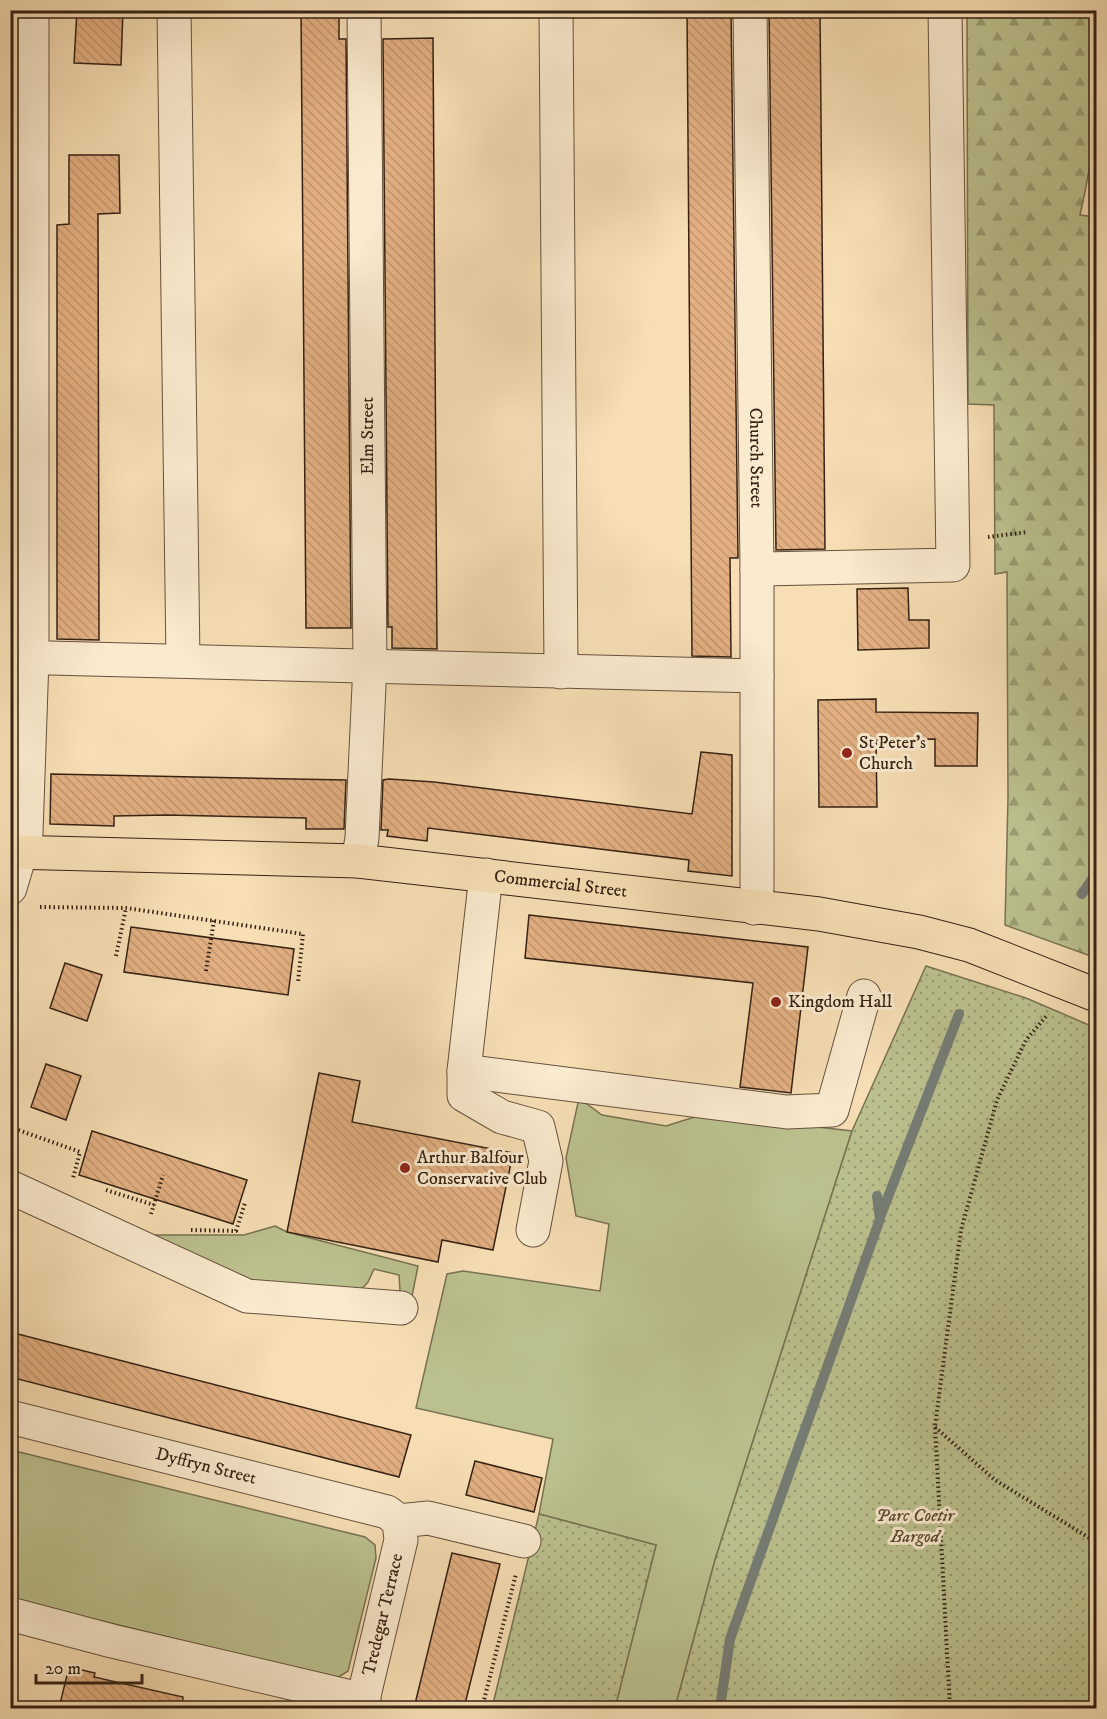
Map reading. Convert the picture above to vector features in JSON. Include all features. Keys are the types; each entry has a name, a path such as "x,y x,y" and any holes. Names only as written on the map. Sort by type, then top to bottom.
{"main road":[{"name":"Commercial Street","path":"16,853 358,861 819,914 919,932 1024,964 1096,995"}],"street":[{"path":"20,897 16,853 26,834 21,657 32,10"},
{"path":"174,10 183,660"},
{"name":"Elm Street","path":"358,861 362,838 370,664 364,10"},
{"path":"556,10 561,672"},
{"name":"Church Street","path":"750,10 757,569 757,889 754,908"},
{"path":"757,569 952,564 945,10"},
{"path":"21,657 370,664 561,672 757,676"},
{"path":"486,875 464,1071 464,1095 502,1117 538,1127 546,1161 533,1230"},
{"path":"464,1071 776,1111 832,1110 864,996"},
{"path":"10,1186 247,1296 387,1298"},
{"name":"Dyffryn Street","path":"10,1417 387,1512 399,1521"},
{"path":"399,1521 428,1518 524,1541"},
{"name":"Tredegar Terrace","path":"362,1704 400,1540 399,1521"},
{"path":"10,1614 362,1704"}],"path":[{"path":"20,897 126,908 303,934 297,982"},
{"path":"116,956 126,908"},
{"path":"206,970 214,920"},
{"path":"950,1708 934,1426 961,1230 997,1100 1026,1040 1052,1009"},
{"path":"10,1127 80,1152 72,1180 82,1183"},
{"path":"149,1221 163,1175"},
{"path":"103,1189 154,1205"},
{"path":"934,1426 995,1480 1096,1542"},
{"path":"482,1708 524,1541"}],"green space":[{"path":"967,11 1087,11 1096,33 1098,79 1095,126 1080,215 1096,217 1096,958 1005,925 1008,797 1007,572 995,574 994,405 968,404"},
{"name":"Parc Coetir Bargod","path":"926,966 1026,998 1096,1028 1096,1708 675,1708 715,1560 852,1131"},
{"path":"579,1098 602,1115 666,1126 704,1114 852,1131 715,1560 675,1708 615,1708 656,1545 539,1514 553,1439 416,1408 447,1274 463,1271 600,1291 609,1224 576,1216 566,1158"},
{"path":"275,1226 287,1232 418,1266 411,1301 400,1291 399,1275 374,1269 368,1282 357,1294 253,1284 138,1235 244,1235"},
{"path":"11,1450 365,1537 375,1545 376,1558 348,1671 337,1678 11,1599"},
{"path":"539,1514 656,1545 615,1708 492,1708"}],"building":[{"path":"77,10 123,10 121,65 74,63"},
{"path":"301,10 339,10 339,39 346,39 351,628 306,628"},
{"path":"687,10 731,10 738,558 730,558 731,657 692,656"},
{"path":"769,10 820,10 825,549 776,550"},
{"path":"433,38 437,649 392,648 392,627 388,627 383,39"},
{"path":"69,155 119,155 120,213 98,214 99,640 57,639 57,225 69,224"},
{"path":"908,588 909,620 929,620 929,648 858,650 857,589"},
{"name":"St Peter's Church","path":"876,699 876,712 978,713 977,766 935,766 935,739 876,740 877,807 819,807 818,700"},
{"path":"701,752 732,755 732,876 688,871 689,860 428,828 427,841 387,836 388,830 381,830 383,780 389,779 434,782 692,814"},
{"path":"51,774 346,780 344,829 306,829 306,818 167,815 114,816 114,826 50,824"},
{"path":"529,915 808,947 791,1093 740,1087 753,983 525,958"},
{"path":"131,927 294,949 288,995 124,972"},
{"path":"65,963 102,975 87,1021 50,1008"},
{"path":"46,1064 81,1076 66,1120 31,1107"},
{"name":"Arthur Balfour Conservative Club","path":"319,1073 360,1081 352,1122 513,1153 493,1250 442,1240 438,1262 287,1232"},
{"path":"92,1131 247,1180 233,1224 79,1175"},
{"path":"10,1332 411,1435 399,1477 10,1377"},
{"path":"475,1461 542,1478 534,1512 466,1495"},
{"path":"452,1553 500,1564 464,1708 414,1708"},
{"path":"69,1667 95,1673 94,1677 183,1697 182,1708 59,1708"}],"waterway":[{"path":"1082,894 1096,873"},
{"path":"881,1215 959,1014"},
{"path":"720,1708 730,1639 880,1219 877,1196"}],"place":[{"name":"St Peter's Church","path":"847,753"},
{"name":"Kingdom Hall","path":"776,1002"},
{"name":"Arthur Balfour Conservative Club","path":"405,1168"}]}
